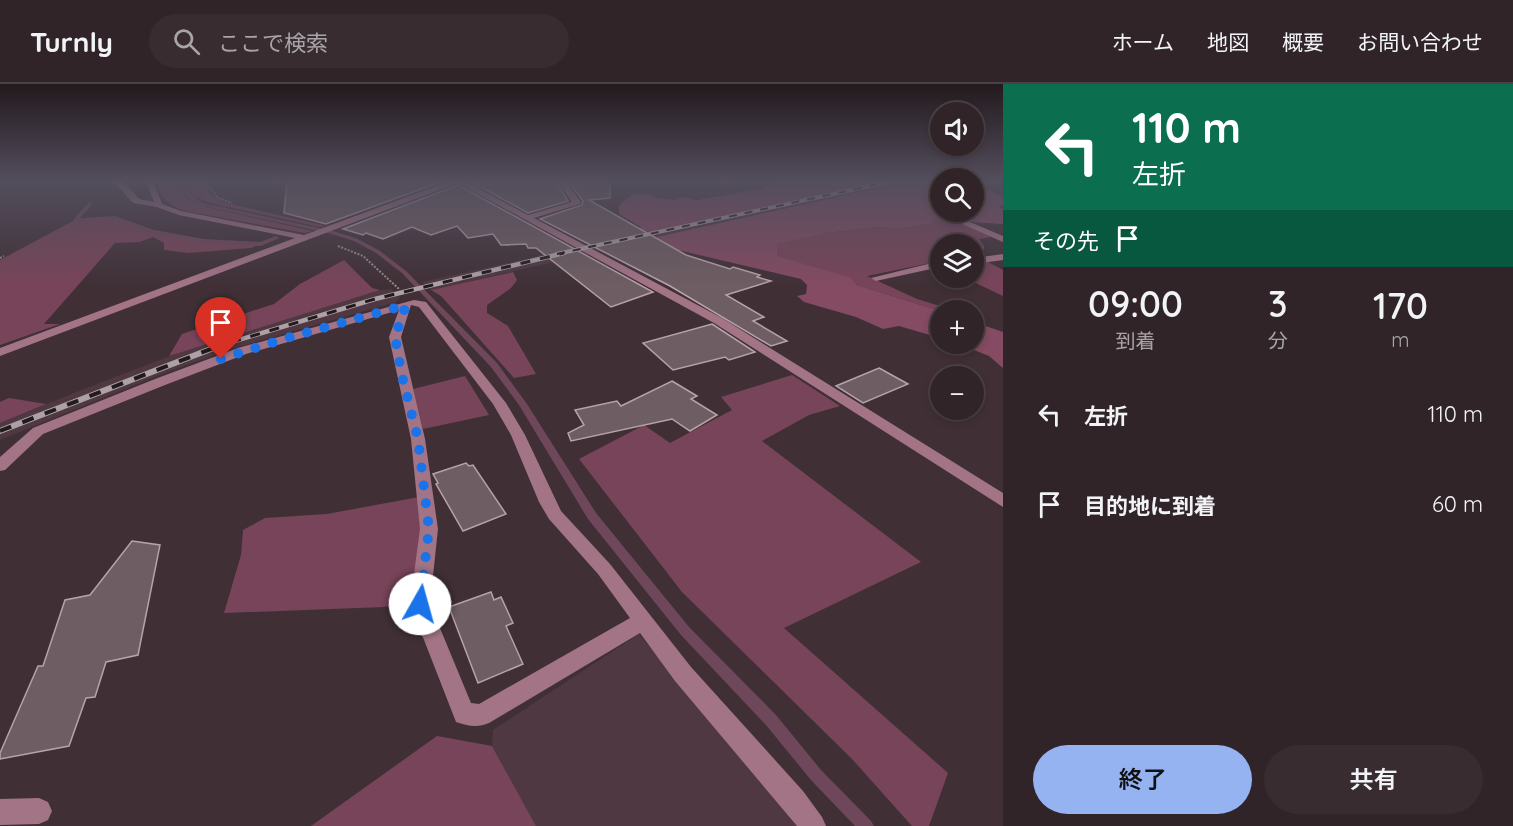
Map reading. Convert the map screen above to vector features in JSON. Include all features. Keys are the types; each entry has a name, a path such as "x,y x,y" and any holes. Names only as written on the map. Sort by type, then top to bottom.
{"street":[{"path":"194,216 309,236"},
{"path":"0,352 363,216"},
{"path":"521,216 633,272 753,342 1003,501"},
{"path":"525,218 533,216"},
{"path":"964,222 1003,239"},
{"path":"984,260 1003,257"},
{"path":"876,278 930,266"},
{"path":"414,303 422,304 499,403 518,435 547,502 555,515 604,569 683,674 794,800 813,826"},
{"path":"0,466 38,431 160,382 242,351 406,305 395,337 418,439 429,529 420,604 464,714 481,715 643,621"},
{"path":"0,812 39,811"}],"path":[{"path":"309,236 336,246 345,246 356,252 414,303"},
{"path":"0,258 4,256"}],"shaded area":[{"path":"210,216 244,216 313,231 305,233"},
{"path":"268,216 281,216 326,226 320,227"},
{"path":"622,216 725,216 650,232 641,230 641,227"},
{"path":"724,216 754,216 596,251 585,246"},
{"path":"753,216 930,216 930,222 934,222 931,224 898,229 878,227 827,233 777,244 777,256 850,277 857,285 930,308 930,335 899,326 883,329 856,317 804,302 797,296 806,294 807,285 801,279 668,247 657,237"},
{"path":"984,216 1003,216 1003,224 970,222 984,222"},
{"path":"114,218 151,232 203,241 258,245 251,248 188,253 164,250 164,243 153,237 140,242 115,243 44,324 60,324 0,345 0,260 73,221"},
{"path":"934,222 961,222 991,237 984,238 984,234 930,234 930,263 867,276 930,303 930,308 857,285 849,277 776,256 776,243 827,233 878,227 898,229"},
{"path":"576,248 589,254 431,290 422,282"},
{"path":"344,260 372,288 380,290 169,356 182,334 274,304 300,284"},
{"path":"984,262 1003,270 1003,296 984,287"},
{"path":"513,272 517,280 511,288 487,305 487,313 508,326 536,374 514,378 441,296 431,290"},
{"path":"391,289 400,298 396,302 231,349 157,376 0,440 0,423 84,389 191,348 380,290"},
{"path":"984,325 1003,332 1003,368 984,354"},
{"path":"792,375 840,406 809,415 762,441 921,562 784,628 948,773 929,826 912,826 852,759 682,592 579,459 644,425 670,443 732,410 721,397"},
{"path":"465,376 489,415 423,429 413,389"},
{"path":"9,398 46,404 0,423 0,402"},
{"path":"419,497 422,531 410,601 384,607 224,613 241,555 243,530 265,518 327,514"},
{"path":"639,634 798,826 536,826 492,746 493,730"},
{"path":"437,736 492,746 536,826 311,826"}],"building":[{"path":"294,216 349,216 326,224"},
{"path":"378,216 514,216 653,292 611,307 536,248 528,248 526,244 501,245 493,234 468,238 457,226 431,235 412,227 383,239 343,229"},
{"path":"550,216 617,216 686,255 730,269 733,267 760,275 757,277 771,281 726,295 764,317 753,321 787,341 771,346 670,286 540,219"},
{"path":"712,324 755,352 729,360 725,357 673,370 643,343"},
{"path":"879,368 908,384 863,403 836,386"},
{"path":"672,381 697,396 691,399 717,415 690,431 672,419 571,441 568,433 584,425 575,410 617,401 621,406"},
{"path":"466,463 469,466 473,465 506,514 463,531 436,484 438,483 433,474"},
{"path":"132,541 160,545 138,655 106,662 95,697 86,698 69,746 0,759 0,753 38,666 43,666 65,600 90,595"},
{"path":"491,592 494,600 501,597 513,623 506,626 523,664 478,683 449,607"}],"waterway":[{"path":"80,216 76,220 115,217 153,231 204,241 261,244 276,238"},
{"path":"254,216 356,240 378,252 404,272 494,365 523,404 592,516 685,631 771,720 816,775 866,826"}],"railway":[{"path":"557,254 734,216"},
{"path":"212,348 375,299 564,253"},
{"path":"0,431 216,347"}],"route":[{"path":"221,359 406,305 395,337 418,439 429,529 420,604"}]}
